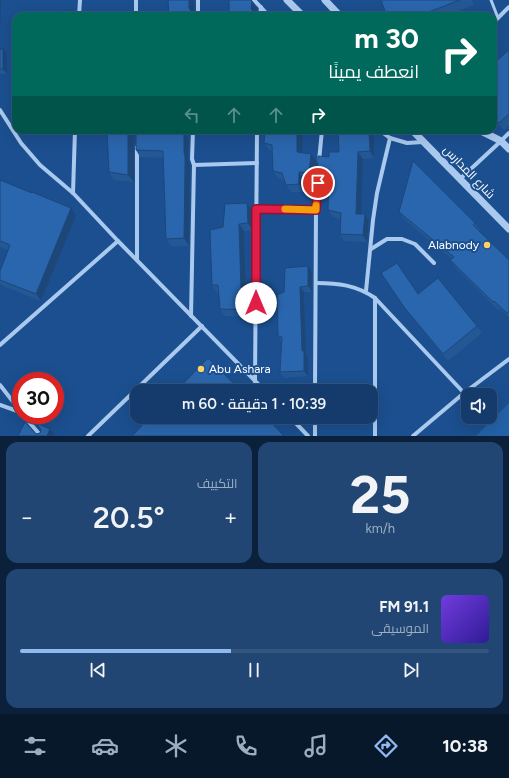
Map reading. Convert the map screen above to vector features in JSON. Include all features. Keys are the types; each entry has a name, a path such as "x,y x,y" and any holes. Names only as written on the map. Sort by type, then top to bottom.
{"street":[{"path":"79,12 80,0"},
{"path":"136,0 136,12"},
{"path":"198,0 198,12"},
{"path":"254,0 265,12"},
{"path":"287,0 298,12"},
{"path":"325,0 336,12"},
{"path":"260,12 261,7"},
{"path":"498,18 509,7"},
{"path":"1,113 12,130"},
{"path":"460,179 509,133"},
{"path":"15,134 40,165 73,193 256,382"},
{"path":"73,193 75,134"},
{"path":"191,316 194,165 192,159 193,134"},
{"path":"256,382 257,134"},
{"path":"315,384 316,210 322,134"},
{"path":"384,134 390,138 407,143 425,142"},
{"name":"شارع المدارس","path":"416,134 509,229"},
{"path":"487,134 501,141 509,149"},
{"path":"366,292 377,192 390,138"},
{"path":"136,259 137,145"},
{"path":"194,165 257,163"},
{"path":"256,209 316,210"},
{"path":"371,249 387,239 402,239 415,244 434,263"},
{"path":"0,345 118,240"},
{"path":"316,283 333,283 350,286 366,292 375,298 461,390"},
{"path":"375,298 375,436"},
{"path":"88,436 202,326"},
{"path":"471,388 509,359"},
{"path":"0,384 12,400"},
{"path":"413,436 461,396"},
{"path":"0,405 12,409"},
{"path":"31,424 41,436"},
{"path":"297,424 308,436"},
{"path":"315,424 315,436"}],"lane":[{"path":"491,0 496,12"}],"shaded area":[{"path":"509,403 509,436 476,436 488,424 497,424 497,415"}],"building":[{"path":"168,0 189,0 189,8 192,12 169,12"},
{"path":"229,0 251,0 251,9 255,12 229,12"},
{"path":"381,0 460,0 428,12 386,12"},
{"path":"70,10 74,12 54,12"},
{"path":"0,49 3,49 3,69 0,69"},
{"path":"509,50 509,114 499,123 497,121 497,60"},
{"path":"107,134 128,134 128,175 109,172"},
{"path":"136,134 184,134 184,238 166,239 163,151 136,150"},
{"path":"265,134 297,134 297,152 311,154 309,173 299,172 299,184 286,185 282,173 273,171 272,145 264,143"},
{"path":"338,134 369,134 370,151 358,152 356,214 365,214 363,235 340,234 341,213 328,210 329,176 317,174 318,156 329,157 329,152 339,152"},
{"path":"413,161 475,223 473,225 509,260 509,311 507,313 494,301 493,302 450,260 454,257 399,212"},
{"path":"0,180 71,208 36,294 0,280 0,271 10,245 0,241"},
{"path":"247,203 248,223 239,224 241,290 247,291 247,310 220,309 218,285 212,285 210,230 223,227 225,204"},
{"path":"397,263 418,294 438,278 477,326 443,354 404,307 381,273"},
{"path":"308,266 308,286 300,287 304,371 280,372 282,337 278,336 277,295 284,292 285,268"},
{"path":"208,358 234,384 183,384"},
{"path":"24,424 27,424 36,434 40,433 41,430 37,424 50,429 47,436 18,436"},
{"path":"143,424 273,424 284,436 132,436"}],"slow traffic":[{"path":"285,209 316,210 316,205"}],"place":[{"name":"Alabnody","path":"487,245"},
{"name":"Abu Ashara","path":"201,369"}],"route":[{"path":"256,303 256,209 316,210 318,183"}]}
